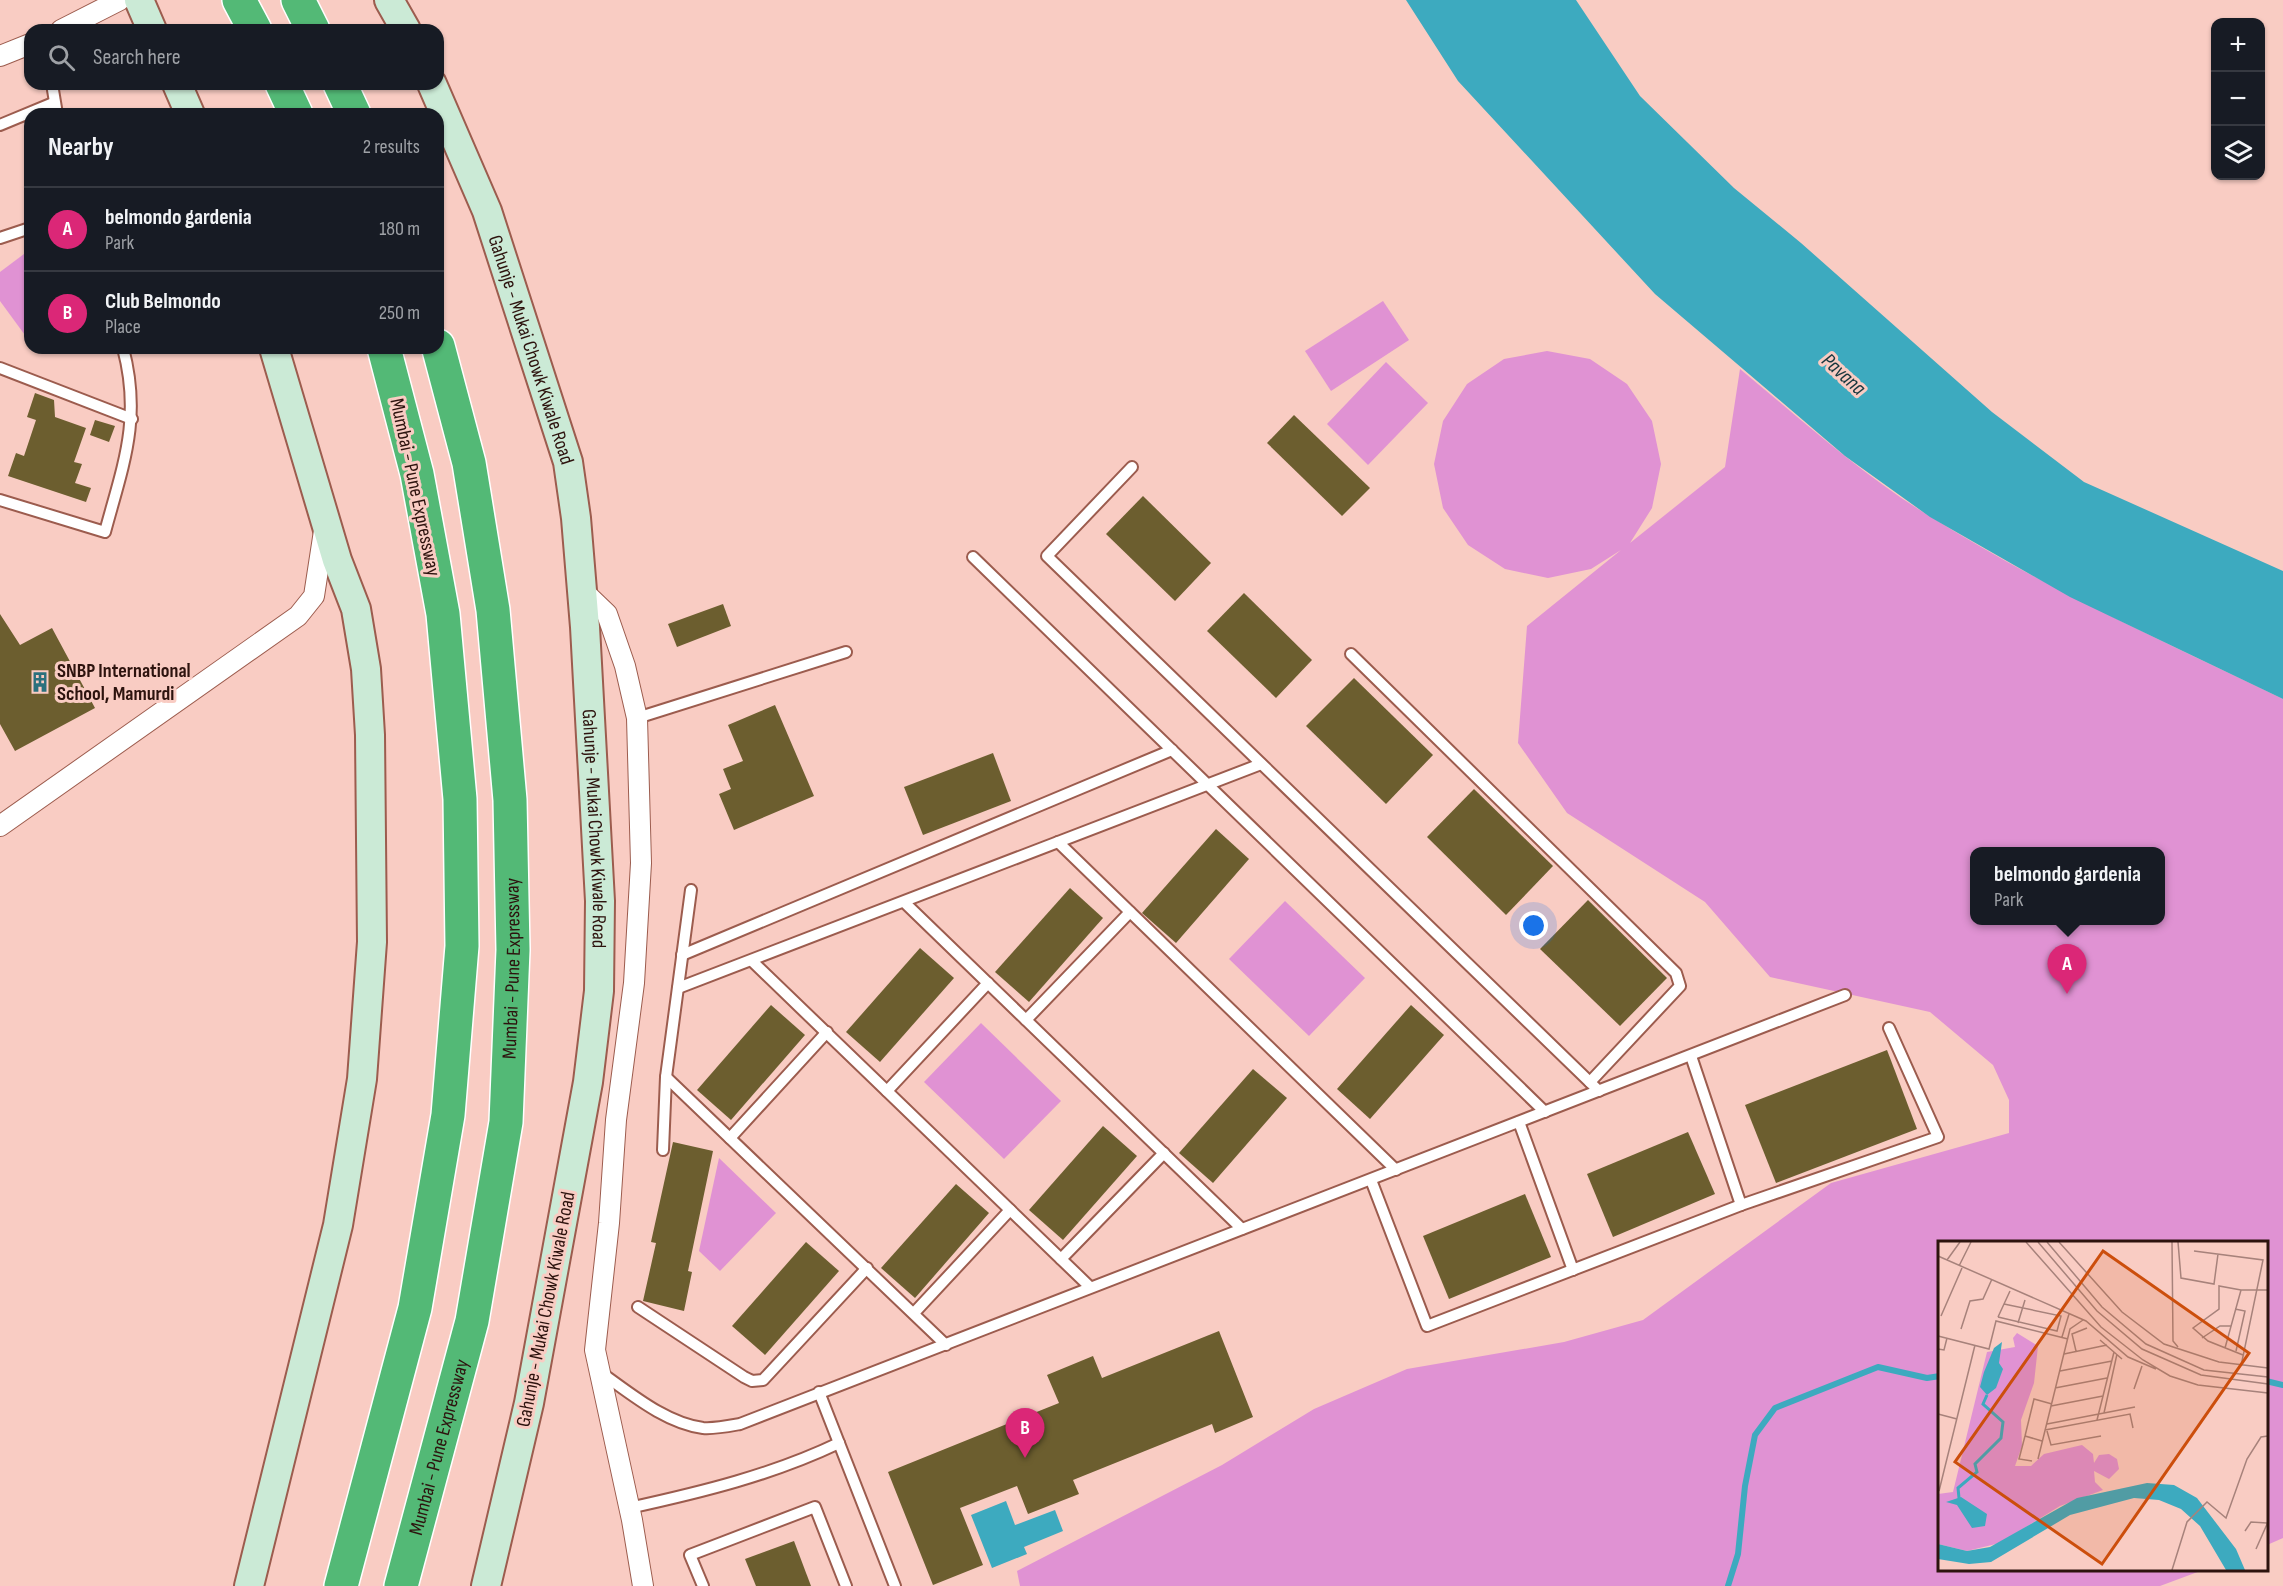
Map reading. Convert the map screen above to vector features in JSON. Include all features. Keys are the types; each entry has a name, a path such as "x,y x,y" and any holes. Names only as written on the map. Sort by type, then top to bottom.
{"highway":[{"path":"239,0 252,24"},
{"path":"298,0 310,24"},
{"path":"285,90 294,108"},
{"path":"343,90 351,108"},
{"name":"Mumbai - Pune Expressway","path":"341,1586 415,1308 448,1115 462,946 460,799 443,614 417,474 386,354"},
{"name":"Mumbai - Pune Expressway","path":"401,1586 474,1310 506,1122 513,950 510,800 493,610 469,463 440,354"}],"street":[{"path":"73,24 120,0"},
{"path":"139,0 150,24"},
{"path":"389,0 403,24"},
{"path":"0,56 24,46"},
{"path":"180,90 187,108"},
{"name":"Gahunje - Mukai Chowk Kiwale Road","path":"435,90 442,108"},
{"name":"Gahunje - Mukai Chowk Kiwale Road","path":"444,112 487,211 568,462 576,518 582,590 600,901 599,991 588,1082 528,1402 486,1586"},
{"path":"249,1586 338,1225 362,1079 372,942 370,735 366,669 356,609 337,560 276,354"},
{"path":"0,826 298,616 314,596 321,561 325,514"},
{"path":"582,590 607,614 625,666 637,718 640,884 634,983 616,1120 609,1223 595,1350 629,1508 643,1586"}],"lane":[{"path":"53,90 55,108"},
{"path":"0,125 24,118"},
{"path":"0,238 24,230"},
{"path":"0,500 105,532 129,442 132,419 124,354"},
{"path":"0,368 132,419"},
{"path":"1132,467 1047,556 1599,1091"},
{"path":"973,556 1545,1112"},
{"path":"637,718 846,652"},
{"path":"1351,654 1676,973 1680,986 1590,1082"},
{"path":"682,955 1172,750"},
{"path":"678,988 1261,764"},
{"path":"1058,842 1396,1170"},
{"path":"663,1150 666,1077 691,890"},
{"path":"904,902 1242,1229"},
{"path":"1026,1020 1130,912"},
{"path":"752,961 1090,1287"},
{"path":"887,1091 988,983"},
{"path":"600,1372 646,1404 674,1418 703,1428 740,1425 777,1412 819,1392 946,1345 1090,1287 1845,995"},
{"path":"1371,1180 1427,1326 1741,1205 1938,1137 1889,1028"},
{"path":"730,1138 827,1032"},
{"path":"1691,1056 1741,1205"},
{"path":"666,1077 946,1345"},
{"path":"1519,1122 1573,1270"},
{"path":"1061,1259 1164,1153"},
{"path":"914,1313 1010,1210"},
{"path":"638,1307 744,1377 752,1381 763,1380 867,1268"},
{"path":"819,1392 895,1586"},
{"path":"629,1508 699,1493 752,1478 797,1462 839,1443"},
{"path":"702,1586 690,1555 815,1507 846,1586"}],"shaded area":[{"path":"24,254 24,334 0,301 0,272"},
{"path":"1383,301 1409,340 1331,391 1305,351"},
{"path":"1547,351 1590,359 1627,384 1652,421 1661,464 1652,508 1630,543 1725,467 1740,369 1881,483 1973,543 2149,635 2283,699 2283,1538 2268,1545 2268,1241 1938,1241 1938,1571 2200,1571 2160,1586 1020,1586 1017,1571 1222,1465 1314,1409 1407,1369 1564,1342 1643,1320 1831,1183 2009,1133 2009,1100 1993,1065 1930,1012 1770,977 1705,902 1567,813 1518,743 1527,626 1621,550 1591,569 1548,578 1505,569 1468,545 1443,508 1434,464 1443,421 1467,384 1504,359"},
{"path":"1386,362 1428,403 1368,465 1327,424"},
{"path":"1285,901 1365,978 1309,1036 1229,959"},
{"path":"981,1023 1061,1101 1004,1159 924,1082"},
{"path":"719,1158 776,1213 720,1271 699,1251"}],"water":[{"name":"Pavana","path":"1406,0 1576,0 1640,96 1734,188 1801,243 1992,412 2084,482 2283,571 2283,699 2070,597 1930,517 1845,456 1655,294 1458,81"},
{"path":"1006,1501 1015,1525 1055,1510 1063,1531 1024,1547 1027,1554 992,1568 971,1515"}],"building":[{"path":"35,393 54,400 55,417 86,428 74,462 82,464 75,483 91,488 86,502 8,476 16,453 24,456 36,420 27,417"},
{"path":"1294,415 1370,488 1342,516 1267,443"},
{"path":"95,420 115,426 109,442 90,435"},
{"path":"1143,496 1211,563 1175,601 1106,534"},
{"path":"1244,593 1312,660 1276,698 1207,631"},
{"path":"723,604 731,626 677,647 668,624"},
{"name":"SNBP International School, Mamurdi","path":"0,614 20,645 52,628 95,708 15,751 0,724"},
{"path":"1354,678 1433,755 1386,804 1306,726"},
{"path":"775,705 814,796 734,830 719,794 731,789 723,769 743,761 728,725"},
{"path":"993,753 1011,801 923,835 904,787"},
{"path":"1474,789 1553,866 1506,915 1427,837"},
{"path":"1216,829 1249,859 1176,943 1142,913"},
{"path":"1070,888 1103,918 1029,1002 995,972"},
{"path":"1588,900 1667,978 1620,1026 1540,949"},
{"path":"920,948 954,978 880,1062 846,1032"},
{"path":"771,1005 805,1035 731,1120 697,1090"},
{"path":"1411,1005 1444,1035 1370,1119 1337,1089"},
{"path":"1887,1050 1917,1129 1776,1183 1745,1105"},
{"path":"1253,1069 1287,1098 1213,1183 1179,1153"},
{"path":"1103,1126 1137,1156 1063,1240 1029,1210"},
{"path":"1688,1132 1715,1194 1613,1237 1587,1174"},
{"path":"673,1142 713,1151 688,1271 692,1272 684,1311 643,1301 656,1243 651,1242"},
{"path":"956,1184 989,1213 915,1298 881,1268"},
{"path":"1525,1194 1551,1257 1449,1299 1423,1236"},
{"path":"806,1242 839,1271 765,1355 732,1326"},
{"path":"1219,1331 1253,1417 1215,1433 1212,1424 1073,1480 1079,1494 1028,1514 1017,1486 960,1508 983,1565 933,1585 888,1472 1059,1403 1047,1375 1093,1356 1102,1378"},
{"path":"794,1541 811,1586 756,1586 745,1559"}],"waterway":[{"path":"1728,1586 1738,1554 1745,1486 1755,1435 1775,1408 1878,1367 1927,1378 1938,1376"},
{"path":"2268,1381 2283,1385"}],"place":[{"name":"SNBP International School, Mamurdi","path":"40,682"},
{"name":"belmondo gardenia","path":"2067,994"},
{"name":"Club Belmondo","path":"1025,1458"}]}
